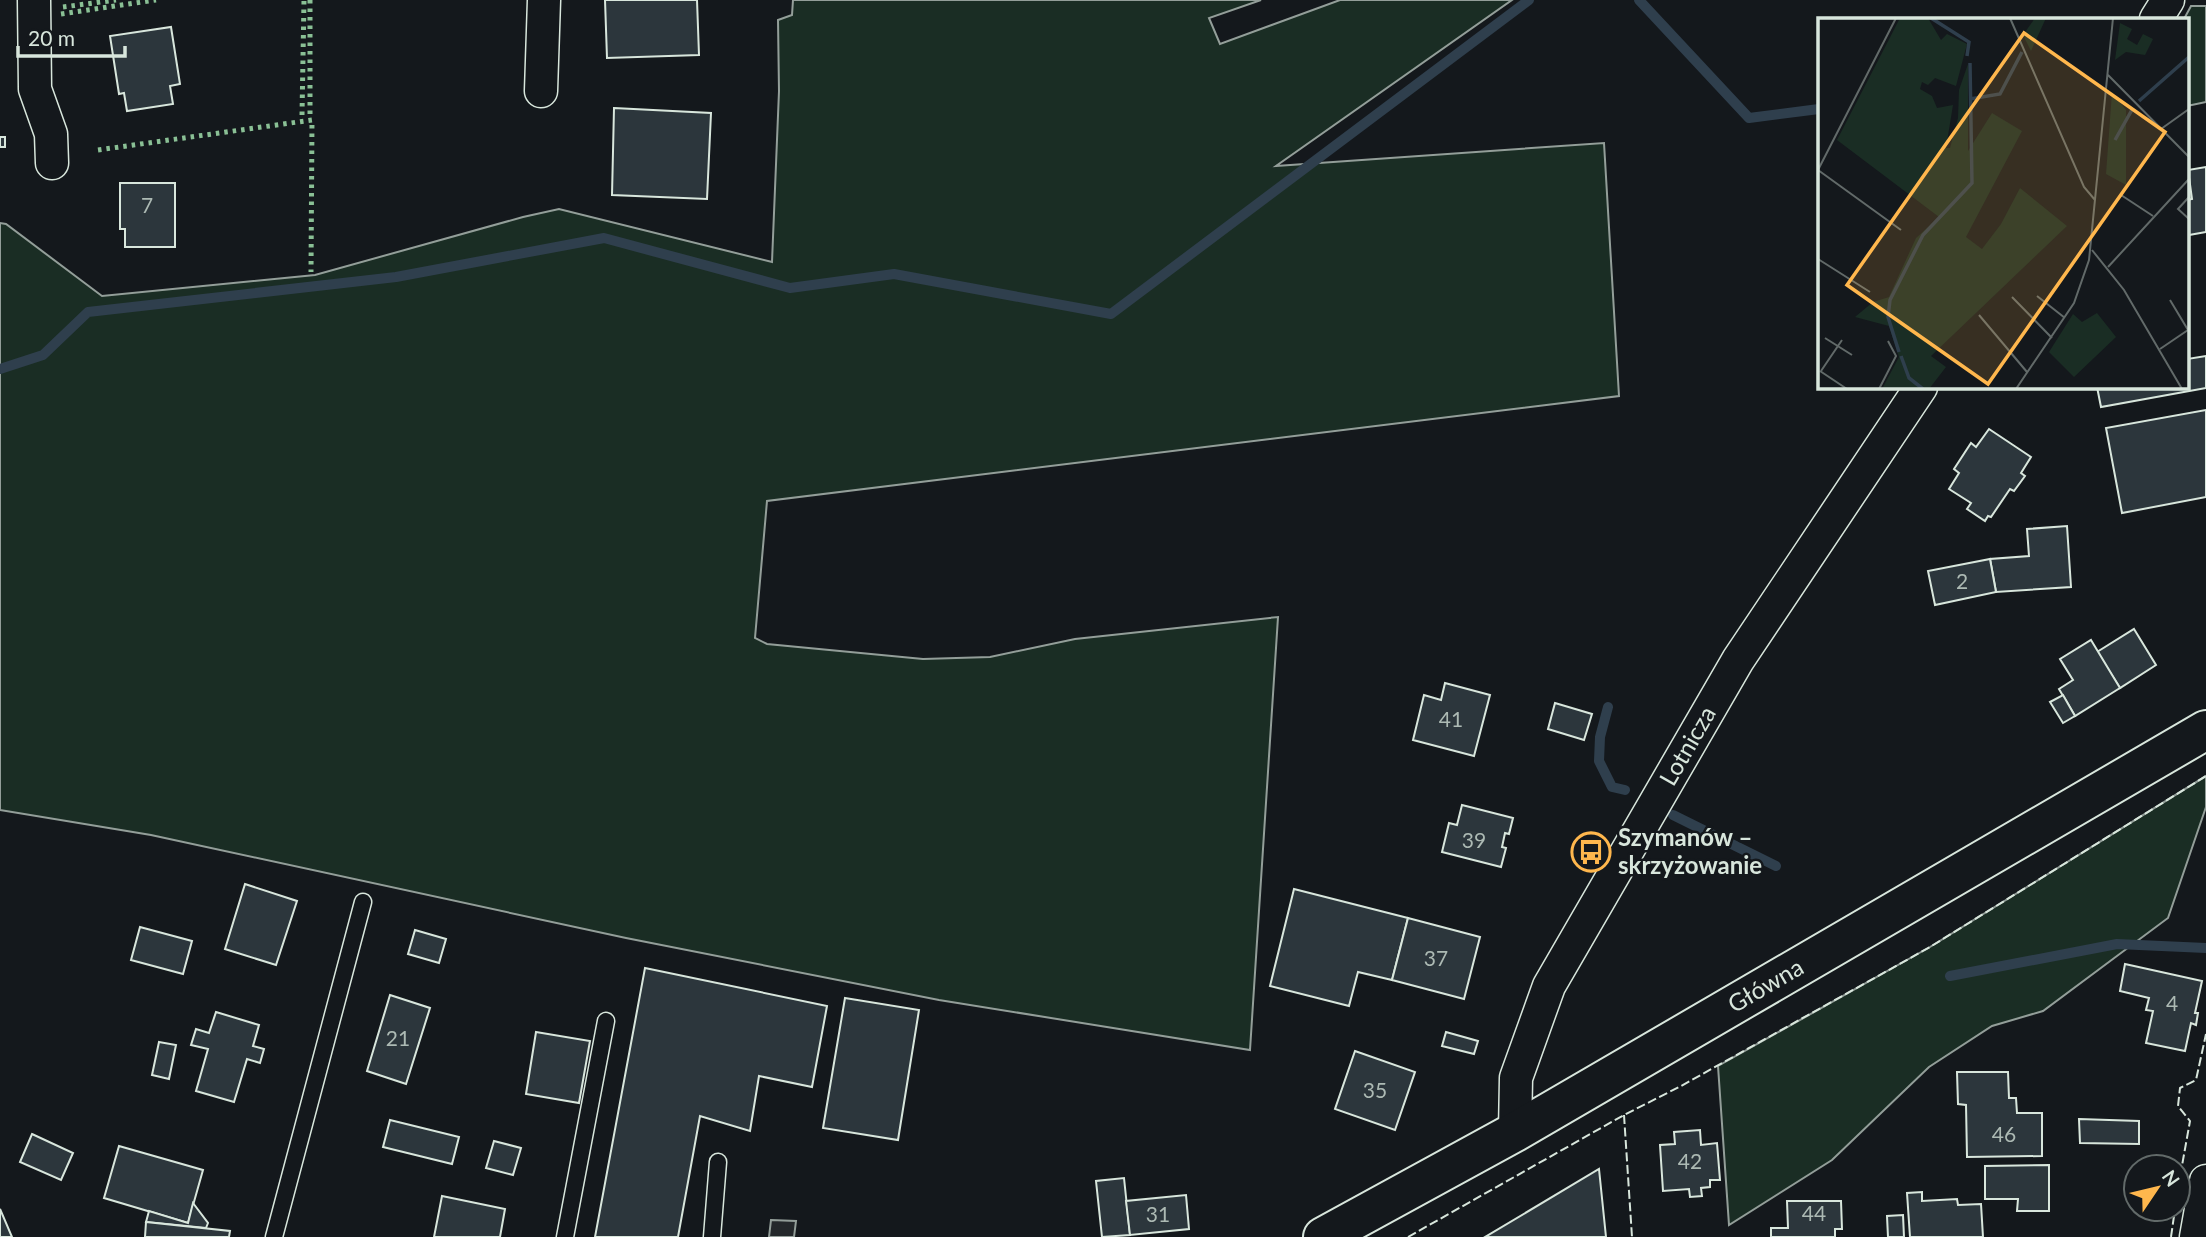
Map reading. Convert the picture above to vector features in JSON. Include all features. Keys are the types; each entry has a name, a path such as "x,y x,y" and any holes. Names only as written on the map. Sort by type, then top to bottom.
{"main road":[{"name":"Główna","path":"1323,1237 1515,1132 2206,730"}],"street":[{"path":"34,0 35,89 51,134 51,163"},
{"path":"541,91 544,0"},
{"path":"2157,18 2168,0"},
{"name":"Lotnicza","path":"1515,1132 1516,1078 1549,986 1738,660 1920,388"},
{"path":"2196,1237 2205,1196"}],"lane":[{"path":"274,1237 363,902"},
{"path":"565,1237 606,1021"},
{"path":"712,1237 718,1162"}],"green space":[{"path":"793,0 1261,0 1209,18 1220,44 1340,0 1512,0 1276,166 1604,143 1619,396 767,501 755,638 767,644 923,659 990,657 1075,639 1278,617 1250,1050 939,1000 626,938 151,835 0,810 0,223 6,224 102,296 315,275 559,209 772,262 779,91 778,20 792,15"},
{"path":"2191,6 2206,6 2206,102 2188,106 2188,18 2185,18"},
{"path":"2206,776 2206,807 2168,918 2043,1011 1992,1026 1929,1067 1832,1160 1729,1225 1718,1066 1930,947"}],"shaded area":[{"path":"771,1220 796,1221 794,1237 769,1237"}],"building":[{"path":"605,0 697,0 699,55 607,58"},
{"path":"171,27 180,84 170,86 173,104 127,111 124,93 119,94 110,36"},
{"path":"614,108 711,113 707,199 612,195"},
{"path":"0,137 5,137 5,147 0,147"},
{"path":"2206,167 2206,232 2189,235 2188,200 2192,199 2188,170"},
{"path":"120,183 175,183 175,247 125,247 125,229 120,229"},
{"path":"2206,356 2206,388 2101,407 2097,388 2188,388 2188,359"},
{"path":"2206,410 2206,497 2122,513 2106,428"},
{"path":"1989,429 2031,457 2021,473 2025,476 2014,491 2010,489 1991,517 1988,516 1985,521 1967,509 1971,503 1949,489 1959,473 1954,469 1971,443 1976,447"},
{"path":"2067,526 2071,587 1996,592 1990,559 2029,556 2027,529"},
{"path":"1990,559 1996,592 1935,605 1928,571"},
{"path":"2134,629 2156,665 2120,688 2097,652"},
{"path":"2091,640 2120,688 2075,716 2059,689 2073,680 2060,659"},
{"path":"1445,683 1490,695 1474,756 1413,740 1424,695 1441,700"},
{"path":"2063,695 2075,716 2063,723 2050,702"},
{"path":"1555,703 1592,714 1584,740 1548,729"},
{"path":"1462,805 1513,818 1509,834 1505,833 1502,847 1506,848 1501,867 1442,852 1449,823 1457,825"},
{"path":"245,884 297,901 276,965 225,949"},
{"path":"1294,889 1408,918 1392,980 1358,972 1349,1006 1270,986"},
{"path":"1408,918 1480,937 1464,999 1392,980"},
{"path":"140,927 192,941 183,974 131,960"},
{"path":"415,930 446,939 439,963 408,954"},
{"path":"2125,964 2202,981 2195,1013 2198,1013 2196,1025 2191,1023 2185,1051 2146,1043 2153,1011 2146,1010 2149,998 2120,991"},
{"path":"645,968 827,1006 812,1087 759,1076 750,1131 700,1116 678,1237 595,1237"},
{"path":"390,995 430,1008 406,1084 367,1071"},
{"path":"845,998 919,1010 898,1140 823,1128"},
{"path":"216,1012 259,1025 253,1046 264,1049 260,1063 247,1059 234,1102 196,1091 208,1049 191,1045 196,1029 209,1033"},
{"path":"536,1032 590,1041 579,1103 526,1094"},
{"path":"1446,1032 1478,1041 1474,1054 1442,1046"},
{"path":"159,1042 176,1045 169,1079 152,1075"},
{"path":"1355,1051 1415,1072 1395,1130 1335,1109"},
{"path":"1957,1072 2008,1072 2009,1098 2016,1098 2017,1113 2042,1113 2042,1156 1967,1157 1966,1105 1958,1104"},
{"path":"2079,1119 2139,1121 2139,1144 2080,1143"},
{"path":"390,1120 459,1137 452,1164 383,1147"},
{"path":"1700,1130 1701,1145 1717,1143 1720,1180 1710,1180 1710,1187 1701,1188 1702,1196 1690,1197 1689,1189 1663,1191 1660,1145 1675,1144 1674,1132"},
{"path":"32,1134 73,1153 61,1180 20,1162"},
{"path":"494,1141 521,1148 513,1175 486,1168"},
{"path":"119,1146 203,1170 188,1223 104,1198"},
{"path":"2049,1165 2049,1211 2017,1211 2018,1199 1985,1199 1985,1166"},
{"path":"1599,1169 1606,1237 1485,1237"},
{"path":"1124,1178 1130,1235 1102,1237 1096,1181"},
{"path":"1922,1192 1922,1201 1957,1199 1958,1205 1981,1204 1983,1237 1910,1237 1907,1193"},
{"path":"1186,1195 1189,1229 1130,1235 1126,1201"},
{"path":"442,1196 505,1209 500,1237 434,1237"},
{"path":"1787,1201 1841,1201 1842,1229 1835,1229 1835,1237 1771,1237 1771,1228 1788,1228"},
{"path":"193,1203 208,1223 206,1228 146,1222 149,1211 188,1223"},
{"path":"0,1209 12,1237 0,1237"},
{"path":"1903,1215 1904,1237 1888,1237 1887,1216"},
{"path":"146,1222 230,1231 229,1237 145,1237"}],"waterway":[{"path":"0,369 43,355 88,312 396,277 604,238 790,288 894,274 1111,314 1529,0"},
{"path":"1639,0 1749,118 1818,109"},
{"path":"1608,707 1600,737 1599,761 1612,787 1625,790"},
{"path":"1673,815 1776,866"},
{"path":"1950,976 2117,944 2206,948"}],"hedge":[{"path":"63,7 116,0"},
{"path":"61,14 156,0"},
{"path":"302,115 304,0"},
{"path":"310,0 310,114"},
{"path":"98,150 312,120 311,272"}],"fence":[{"path":"1408,1237 1930,947 2206,776"},
{"path":"2184,1153 2190,1121 2178,1106 2180,1088 2196,1080 2206,1034"},
{"path":"1624,1115 1632,1237"},
{"path":"2171,1237 2173,1223"}],"place":[{"name":"Szymanów – skrzyżowanie","path":"1591,852"}]}
